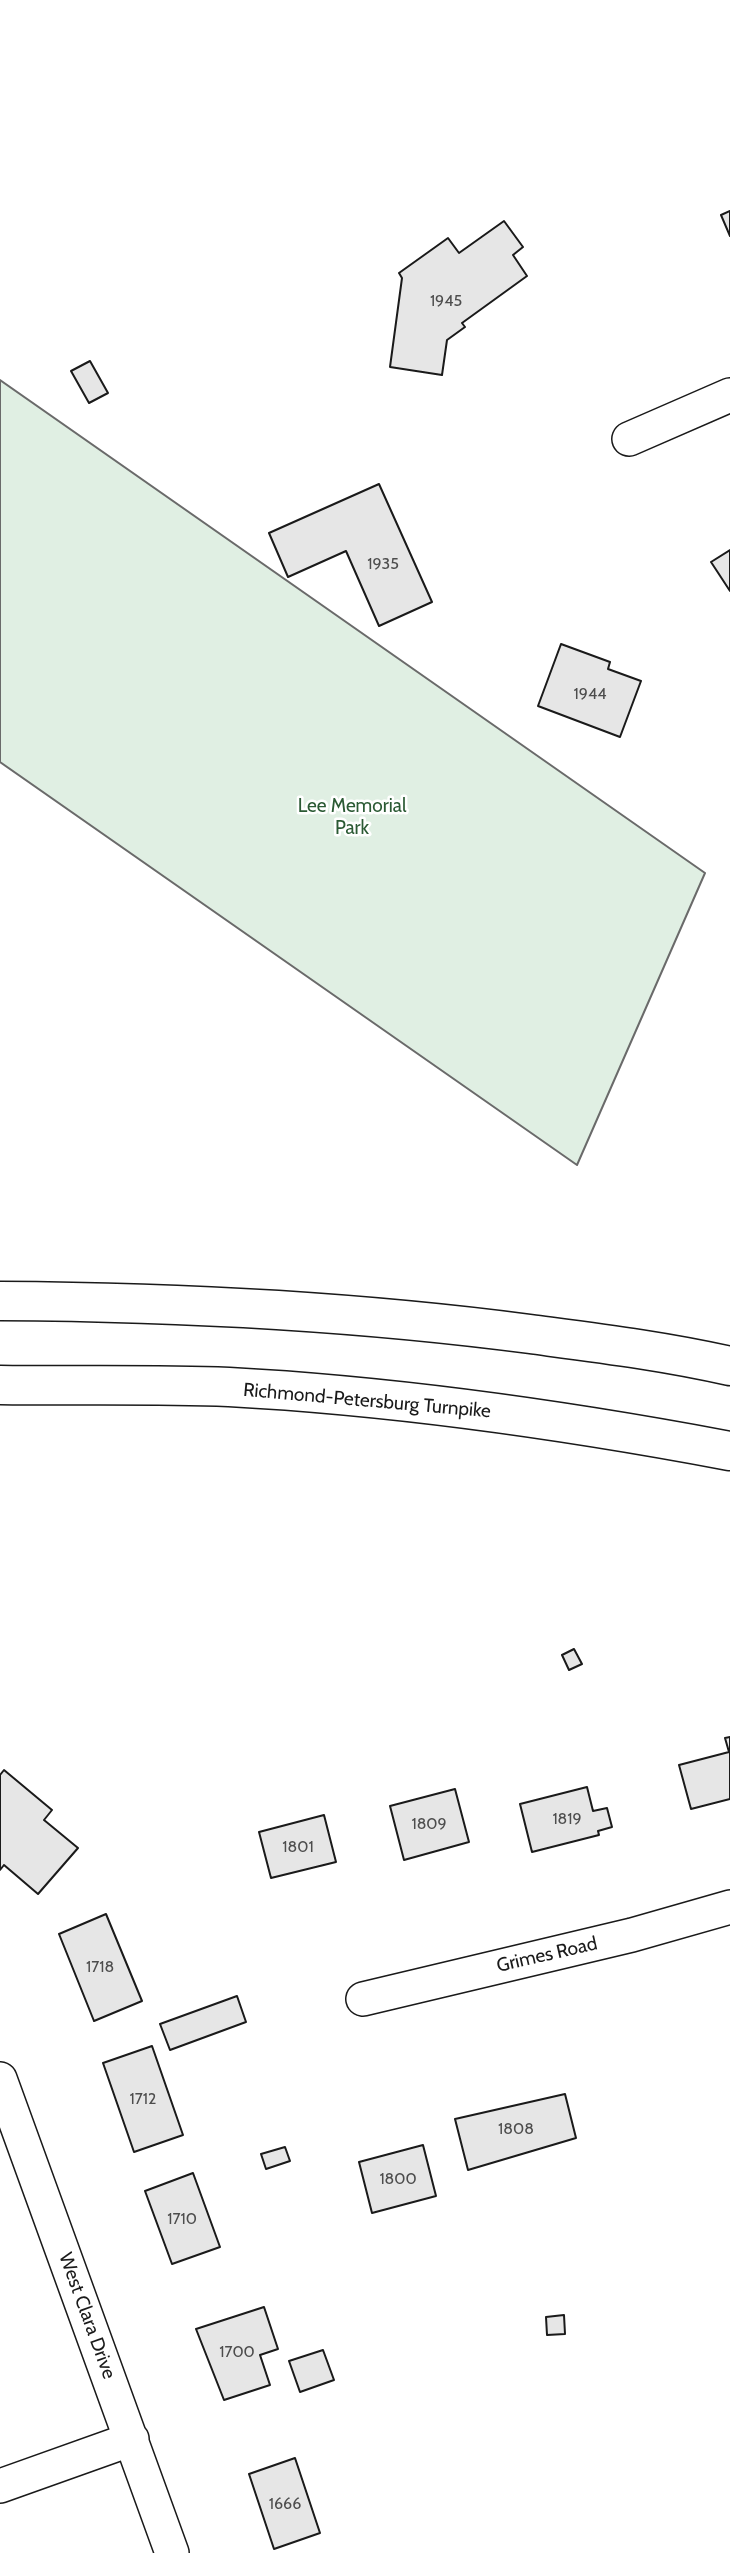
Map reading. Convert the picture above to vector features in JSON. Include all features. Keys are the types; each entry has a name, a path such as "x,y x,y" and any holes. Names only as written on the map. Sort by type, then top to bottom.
{"highway":[{"path":"0,1301 296,1310 455,1324 669,1352 730,1366"},
{"name":"Richmond-Petersburg Turnpike","path":"0,1385 229,1387 413,1403 590,1425 730,1451"}],"street":[{"path":"629,439 730,395"},
{"name":"Grimes Road","path":"363,1999 632,1935 730,1907"},
{"name":"West Clara Drive","path":"0,2079 173,2553"},
{"path":"0,2486 132,2439"}],"green space":[{"name":"Lee Memorial Park","path":"0,380 705,873 577,1165 0,762"}],"building":[{"path":"730,211 730,236 721,215"},
{"path":"504,221 523,247 513,255 527,276 462,323 465,327 447,340 442,375 390,367 402,278 399,273 448,238 459,253"},
{"path":"90,361 108,393 89,403 71,371"},
{"path":"379,484 432,602 379,626 346,551 288,577 269,533"},
{"path":"730,550 730,591 711,562"},
{"path":"561,644 610,662 608,669 641,681 620,737 538,706"},
{"path":"574,1649 582,1664 569,1670 562,1655"},
{"path":"730,1737 730,1799 691,1809 679,1765 729,1752 725,1738"},
{"path":"4,1770 52,1810 44,1820 78,1848 38,1894 4,1865 0,1870 0,1775"},
{"path":"587,1787 593,1811 607,1808 612,1827 598,1831 599,1835 532,1852 520,1804"},
{"path":"455,1789 469,1842 404,1860 390,1806"},
{"path":"324,1815 336,1862 271,1878 259,1832"},
{"path":"106,1914 142,2001 94,2021 59,1934"},
{"path":"237,1996 246,2022 170,2050 160,2024"},
{"path":"152,2046 183,2135 134,2152 103,2063"},
{"path":"565,2094 576,2138 468,2170 455,2119"},
{"path":"423,2145 436,2196 372,2213 359,2162"},
{"path":"285,2147 290,2161 266,2169 261,2154"},
{"path":"193,2173 220,2247 172,2264 145,2191"},
{"path":"264,2307 278,2349 260,2355 270,2385 224,2400 196,2329"},
{"path":"564,2315 565,2334 547,2335 546,2317"},
{"path":"323,2350 334,2380 300,2392 289,2361"},
{"path":"295,2458 320,2533 274,2549 249,2474"}]}
